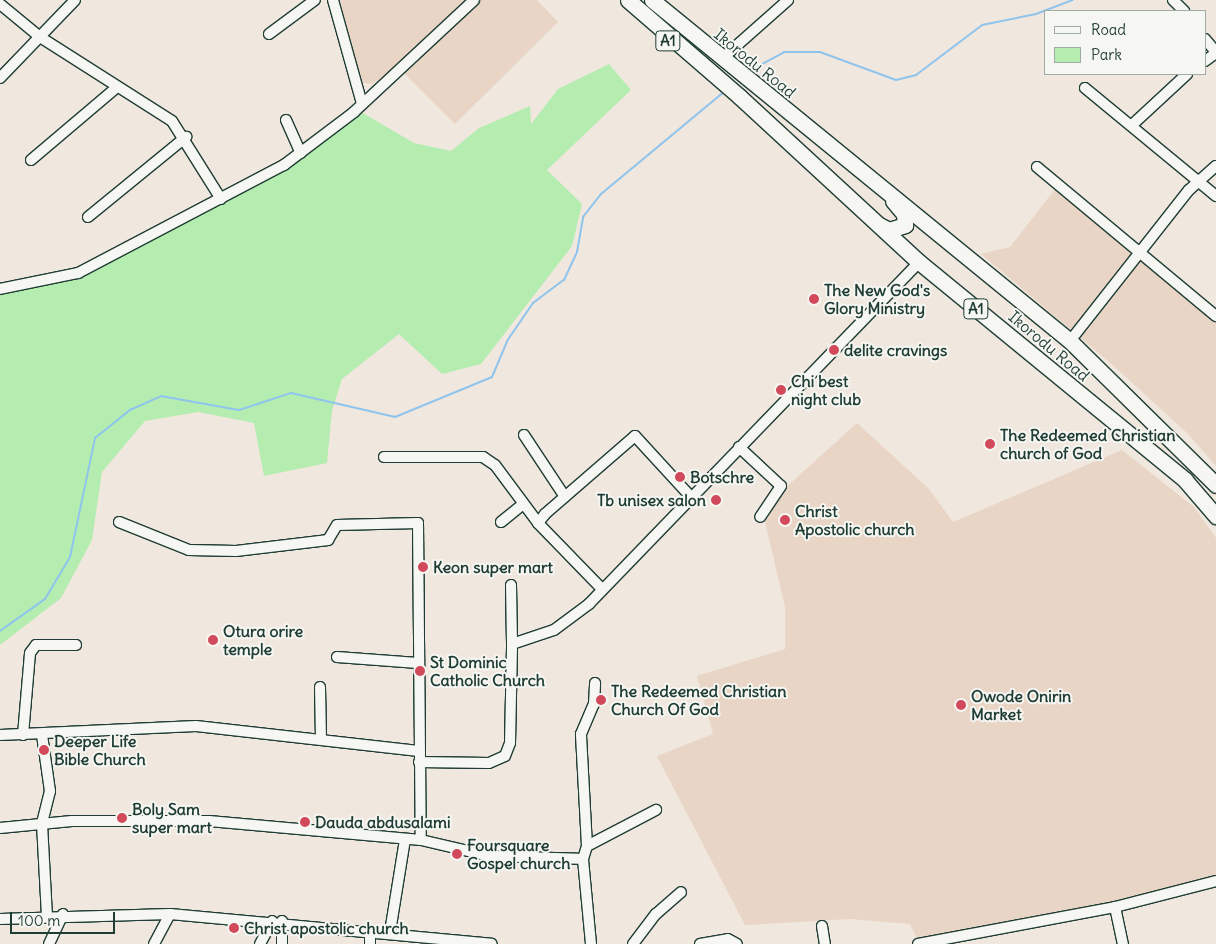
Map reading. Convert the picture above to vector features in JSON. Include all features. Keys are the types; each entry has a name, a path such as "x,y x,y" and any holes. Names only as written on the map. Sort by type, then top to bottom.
{"highway":[{"name":"Ikorodu Road","path":"622,0 813,164 919,262 1185,480 1216,516"},
{"name":"Ikorodu Road","path":"628,0 717,80"},
{"name":"Ikorodu Road","path":"652,0 730,61"},
{"name":"Ikorodu Road","path":"659,0 754,82 862,168 1070,341 1216,485"},
{"path":"862,168 906,221 897,230 878,224"}],"street":[{"path":"0,78 75,0"},
{"path":"269,34 314,0"},
{"path":"333,0 362,104"},
{"path":"0,289 78,273 221,199 301,153 362,104 474,0"},
{"path":"730,61 788,0"},
{"path":"1173,0 1183,10"},
{"path":"0,4 40,37 116,88 172,121 186,137 221,199"},
{"path":"1206,40 1216,52 1206,60"},
{"path":"1132,125 1186,75"},
{"path":"31,160 116,88"},
{"path":"1085,88 1216,196"},
{"path":"286,120 301,153"},
{"path":"88,216 186,137"},
{"path":"1070,341 1139,252 1198,182 1216,166"},
{"path":"1037,167 1216,316"},
{"path":"512,644 554,630 589,604 601,588 919,262"},
{"path":"524,435 565,497"},
{"path":"538,523 635,436 690,496"},
{"path":"739,447 781,486 760,517"},
{"path":"384,457 483,457 495,465 521,506 601,588"},
{"path":"501,522 521,506"},
{"path":"119,522 189,550 217,551 328,540 338,525 418,523 421,840"},
{"path":"419,762 489,763 505,756 510,743 511,585"},
{"path":"23,735 30,653 36,645 76,645"},
{"path":"337,657 418,663"},
{"path":"591,944 583,859 587,846 581,734 594,704 595,683"},
{"path":"320,687 321,739"},
{"path":"0,735 42,735 181,726 321,739 419,751"},
{"path":"42,735 50,791 42,824 47,915"},
{"path":"587,846 656,810"},
{"path":"0,828 42,824 209,821 421,840 490,856 583,859"},
{"path":"390,932 405,839"},
{"path":"918,944 1115,907 1216,881"},
{"path":"633,944 656,914 681,892"},
{"path":"1115,907 1123,944"},
{"path":"49,944 63,914"},
{"path":"0,919 63,914 170,914 277,921 390,932 456,942 492,944"},
{"path":"154,944 170,914"},
{"path":"260,944 277,921"},
{"path":"277,921 282,944"},
{"path":"822,926 825,944"},
{"path":"370,930 370,944"},
{"path":"700,944 728,939 737,944"}],"shaded area":[{"path":"339,0 537,0 558,22 455,124 398,67 372,84 360,82"},
{"path":"1056,188 1216,314 1216,466 1188,434 1115,367 981,254 1010,247"},
{"name":"Owode Onirin Market","path":"857,423 929,489 953,522 1122,450 1194,507 1216,538 1216,884 917,939 910,924 850,919 745,925 657,756 713,734 697,676 785,649 785,607 762,509"}],"green space":[{"path":"609,64 631,90 547,170 582,204 572,246 481,364 442,374 399,334 342,379 332,411 327,463 264,476 254,423 198,412 145,421 102,472 92,540 61,598 0,645 0,288 75,269 294,158 356,109 414,143 451,151 479,128 530,106 531,124 558,89"}],"waterway":[{"path":"1046,10 1072,0"},
{"path":"749,71 784,52 820,52 896,80 916,75 982,25 1044,11"},
{"path":"0,631 45,599 70,557 95,438 130,410 161,396 239,410 291,393 395,417 492,377 507,341 533,303 564,280 577,252 583,217 601,194 724,92"}],"place":[{"name":"The New God's Glory Ministry","path":"814,299"},
{"name":"delite cravings","path":"834,350"},
{"name":"Chi best night club","path":"781,390"},
{"name":"The Redeemed Christian church of God","path":"990,444"},
{"name":"Botschre","path":"680,477"},
{"name":"Tb unisex salon","path":"716,500"},
{"name":"Christ Apostolic church","path":"785,520"},
{"name":"Keon super mart","path":"423,567"},
{"name":"Otura orire temple","path":"213,640"},
{"name":"St Dominic Catholic Church","path":"420,671"},
{"name":"The Redeemed Christian Church Of God","path":"601,700"},
{"name":"Owode Onirin Market","path":"961,705"},
{"name":"Deeper Life Bible Church","path":"44,750"},
{"name":"Boly Sam super mart","path":"122,818"},
{"name":"Dauda abdusalami","path":"305,822"},
{"name":"Foursquare Gospel church","path":"457,854"},
{"name":"Christ apostolic church","path":"234,928"}]}
